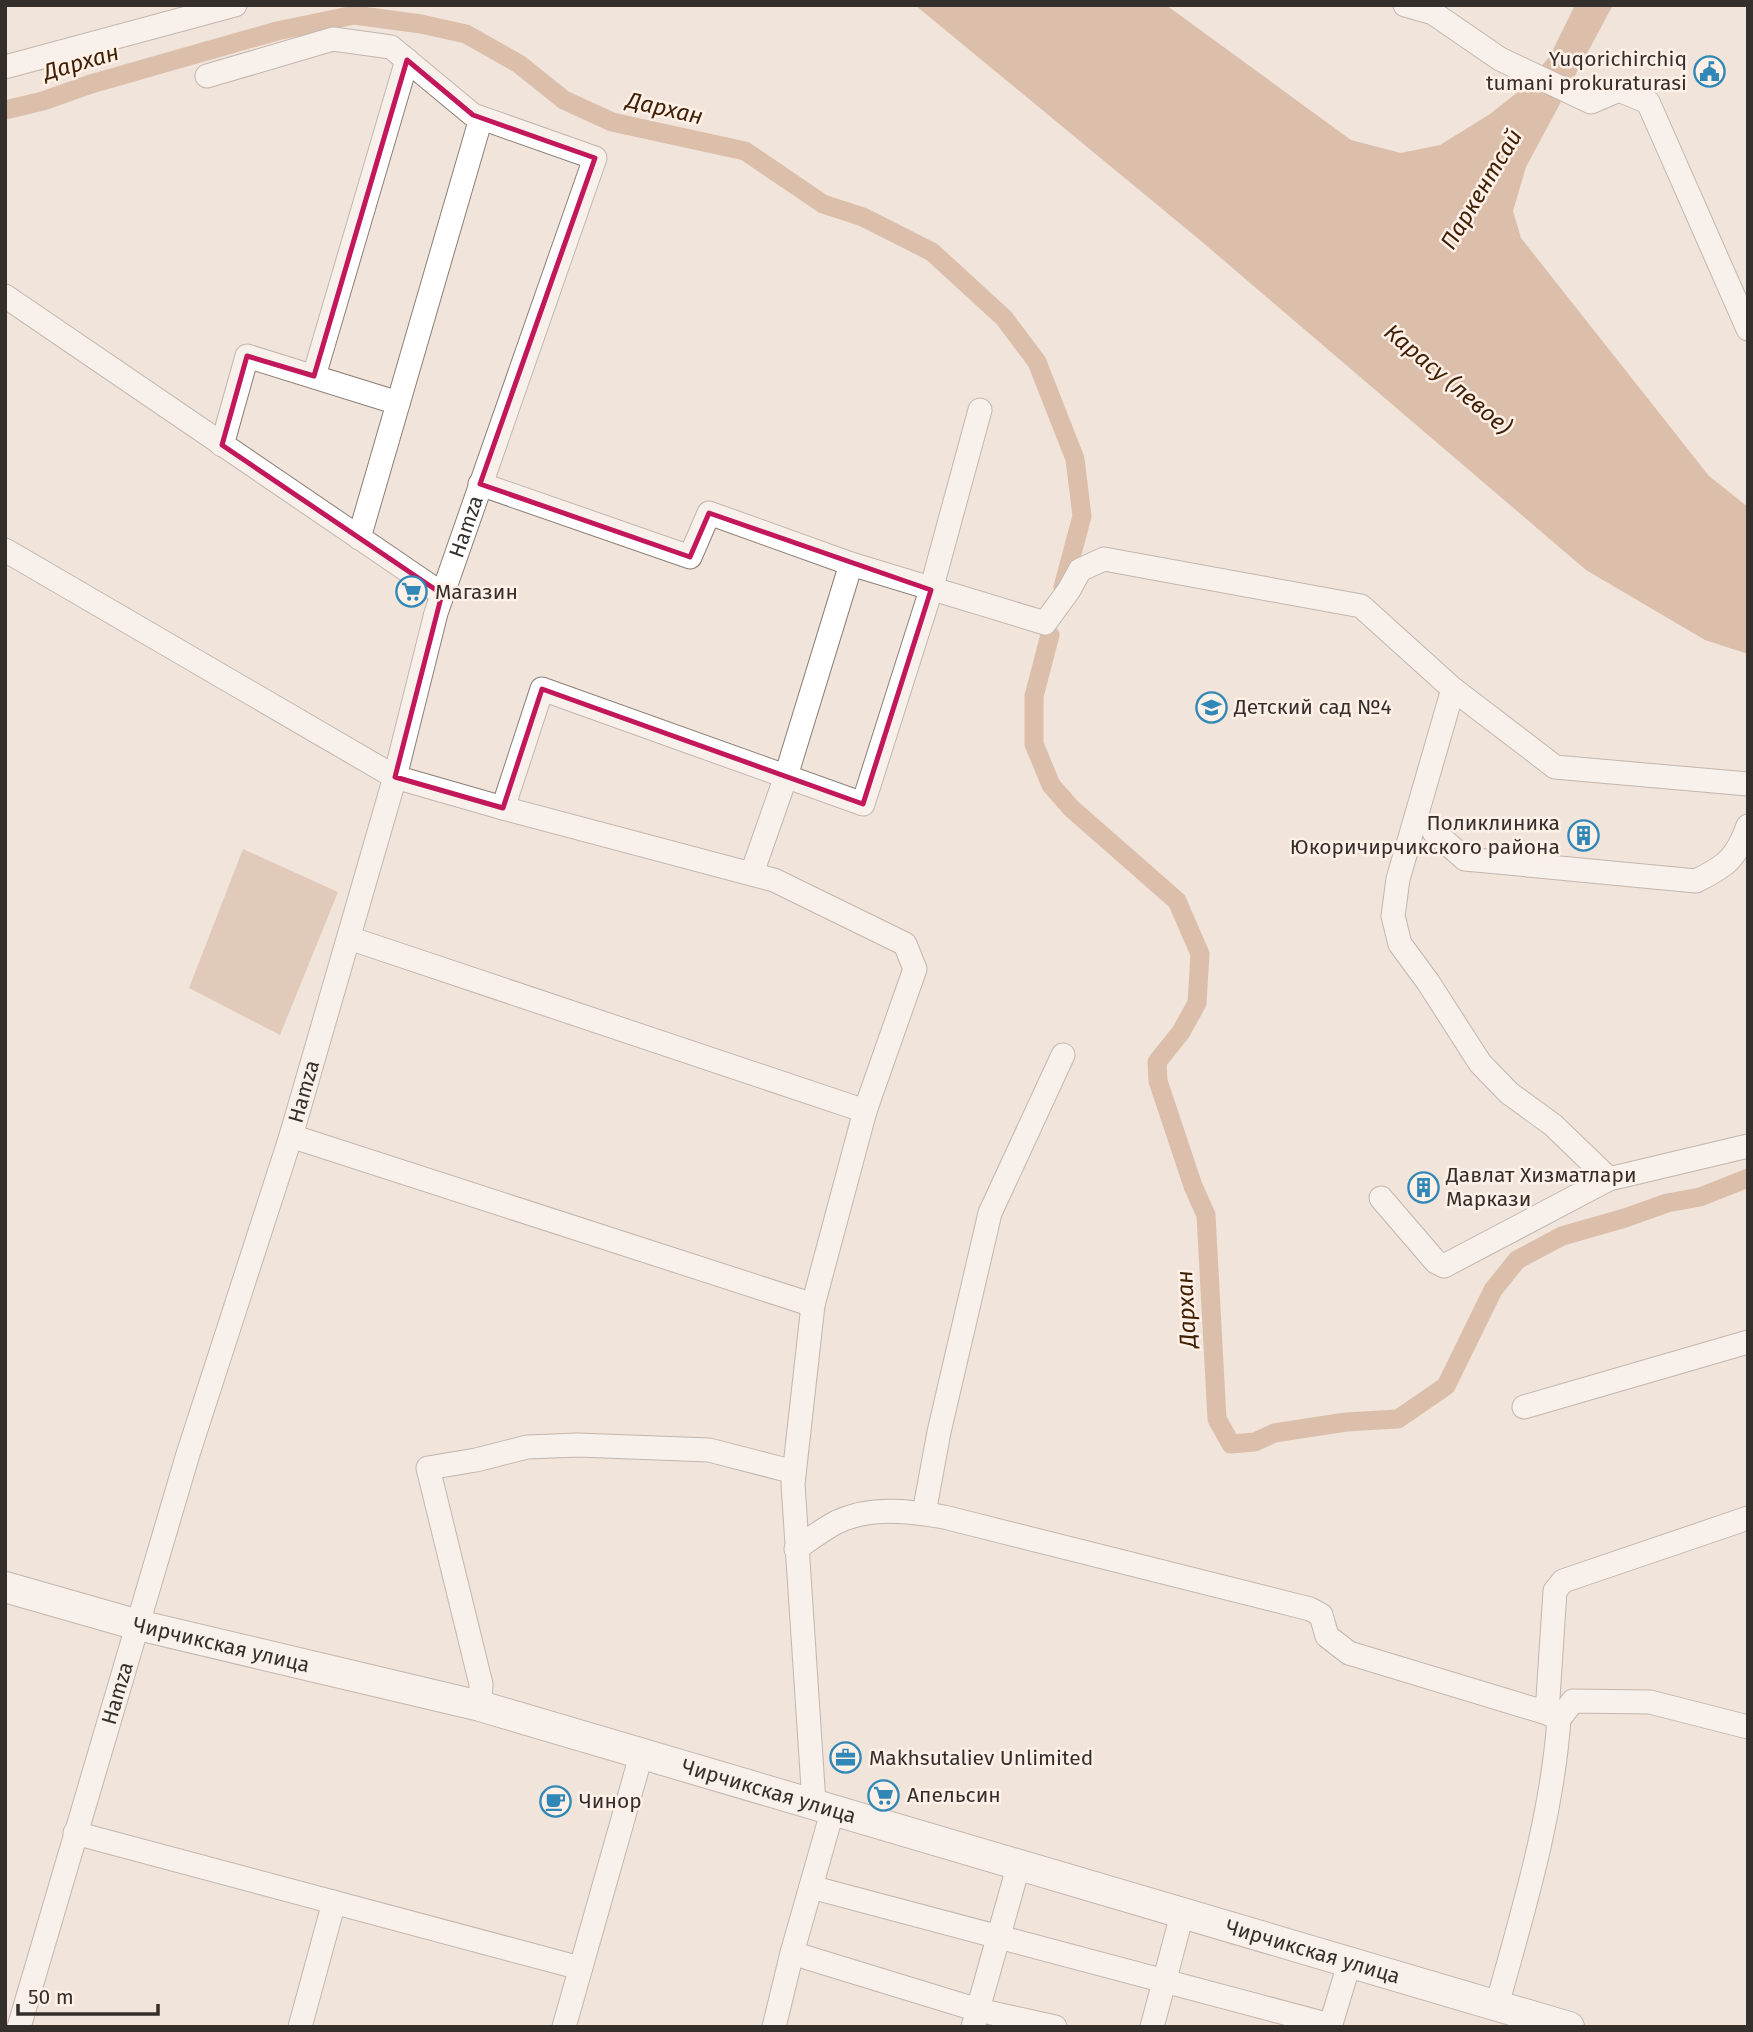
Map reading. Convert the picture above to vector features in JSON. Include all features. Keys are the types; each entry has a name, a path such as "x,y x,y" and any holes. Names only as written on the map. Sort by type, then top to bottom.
{"main road":[{"name":"Чирчикская улица","path":"5,1587 138,1625 480,1706 1350,1961 1507,2014 1569,2027"}],"street":[{"path":"5,67 235,5"},
{"path":"1405,5 1433,13 1500,59 1591,102 1619,90 1648,102 1748,329"},
{"path":"207,76 333,39 391,47 407,60 314,376"},
{"name":"Hamza","path":"19,2027 188,1454 290,1136 349,938 395,777 442,594 595,158 473,115 407,60"},
{"path":"359,538 479,125"},
{"path":"5,296 442,594"},
{"path":"222,445 247,356 398,402"},
{"path":"503,808 542,689 863,804 931,590 980,410"},
{"path":"481,484 690,557 709,513 851,564 1045,623 1080,570 1104,559 1361,606 1453,689 1555,767 1748,784"},
{"path":"7,553 395,777 774,880 905,944 915,969 865,1111 813,1305 794,1472 796,1549 824,1806 811,1887 774,2027"},
{"path":"755,874 851,564"},
{"path":"1453,689 1398,879 1393,916 1400,944 1480,1063 1509,1093 1553,1125 1609,1180"},
{"path":"1434,832 1465,859 1696,881 1725,866 1742,843 1748,826"},
{"path":"349,938 865,1111"},
{"path":"924,1513 939,1432 990,1213 1063,1055"},
{"path":"290,1136 813,1305"},
{"path":"1381,1198 1436,1262 1444,1266 1609,1180 1748,1146"},
{"path":"1524,1407 1748,1342"},
{"path":"480,1706 481,1684 428,1468 476,1460 527,1447 578,1445 709,1450 794,1472"},
{"path":"796,1549 835,1523 856,1515 887,1511 924,1513 1310,1609 1321,1615 1327,1636 1349,1653 1553,1716"},
{"path":"1507,2014 1556,1760 1553,1716 1555,1591 1563,1581 1748,1518"},
{"path":"1553,1716 1573,1701 1650,1702 1748,1727"},
{"path":"564,2027 642,1752"},
{"path":"75,1833 580,1968"},
{"path":"975,2018 1019,1864"},
{"path":"811,1887 1330,2026 1350,1961"},
{"path":"300,2027 334,1902"},
{"path":"1152,2027 1183,1911"},
{"path":"792,1953 975,2018 1055,2027"}],"highlighted area":[{"path":"407,60 473,115 595,158 480,484 690,557 709,513 931,590 863,804 542,689 503,808 395,777 442,594 222,445 247,356 314,376"}],"shaded area":[{"path":"243,849 338,892 280,1035 189,988"}],"water":[{"path":"915,5 1166,5 1351,140 1401,153 1440,145 1490,114 1523,88 1550,56 1575,5 1613,5 1526,167 1513,211 1521,238 1709,476 1748,507 1748,654 1705,640 1586,570 1201,241"}],"waterway":[{"name":"Дархан","path":"5,110 277,31 354,15 421,24 466,34 519,64 564,100 612,122 745,151 823,204 863,217 932,252 1004,318 1037,362 1075,459 1082,516 1063,587"},
{"name":"Дархан","path":"1050,635 1034,696 1034,744 1051,785 1071,808 1177,901 1200,954 1197,1003 1181,1032 1157,1062 1158,1081 1193,1186 1206,1215 1217,1419 1231,1444 1255,1442 1274,1433 1346,1422 1398,1419 1446,1386 1493,1290 1517,1260 1562,1236 1667,1203 1700,1197 1748,1178"}],"place":[{"name":"Yuqorichirchiq tumani prokuraturasi","path":"1710,71"},
{"name":"Магазин","path":"412,592"},
{"name":"Детский сад №4","path":"1211,707"},
{"name":"Поликлиника Юкоричирчикского района","path":"1583,835"},
{"name":"Давлат Хизматлари Маркази","path":"1423,1187"},
{"name":"Makhsutaliev Unlimited","path":"846,1758"},
{"name":"Апельсин","path":"884,1795"},
{"name":"Чинор","path":"556,1801"}],"water label":[{"name":"Паркентсай","path":"1481,189"},
{"name":"Карасу (левое)","path":"1448,379"}]}
